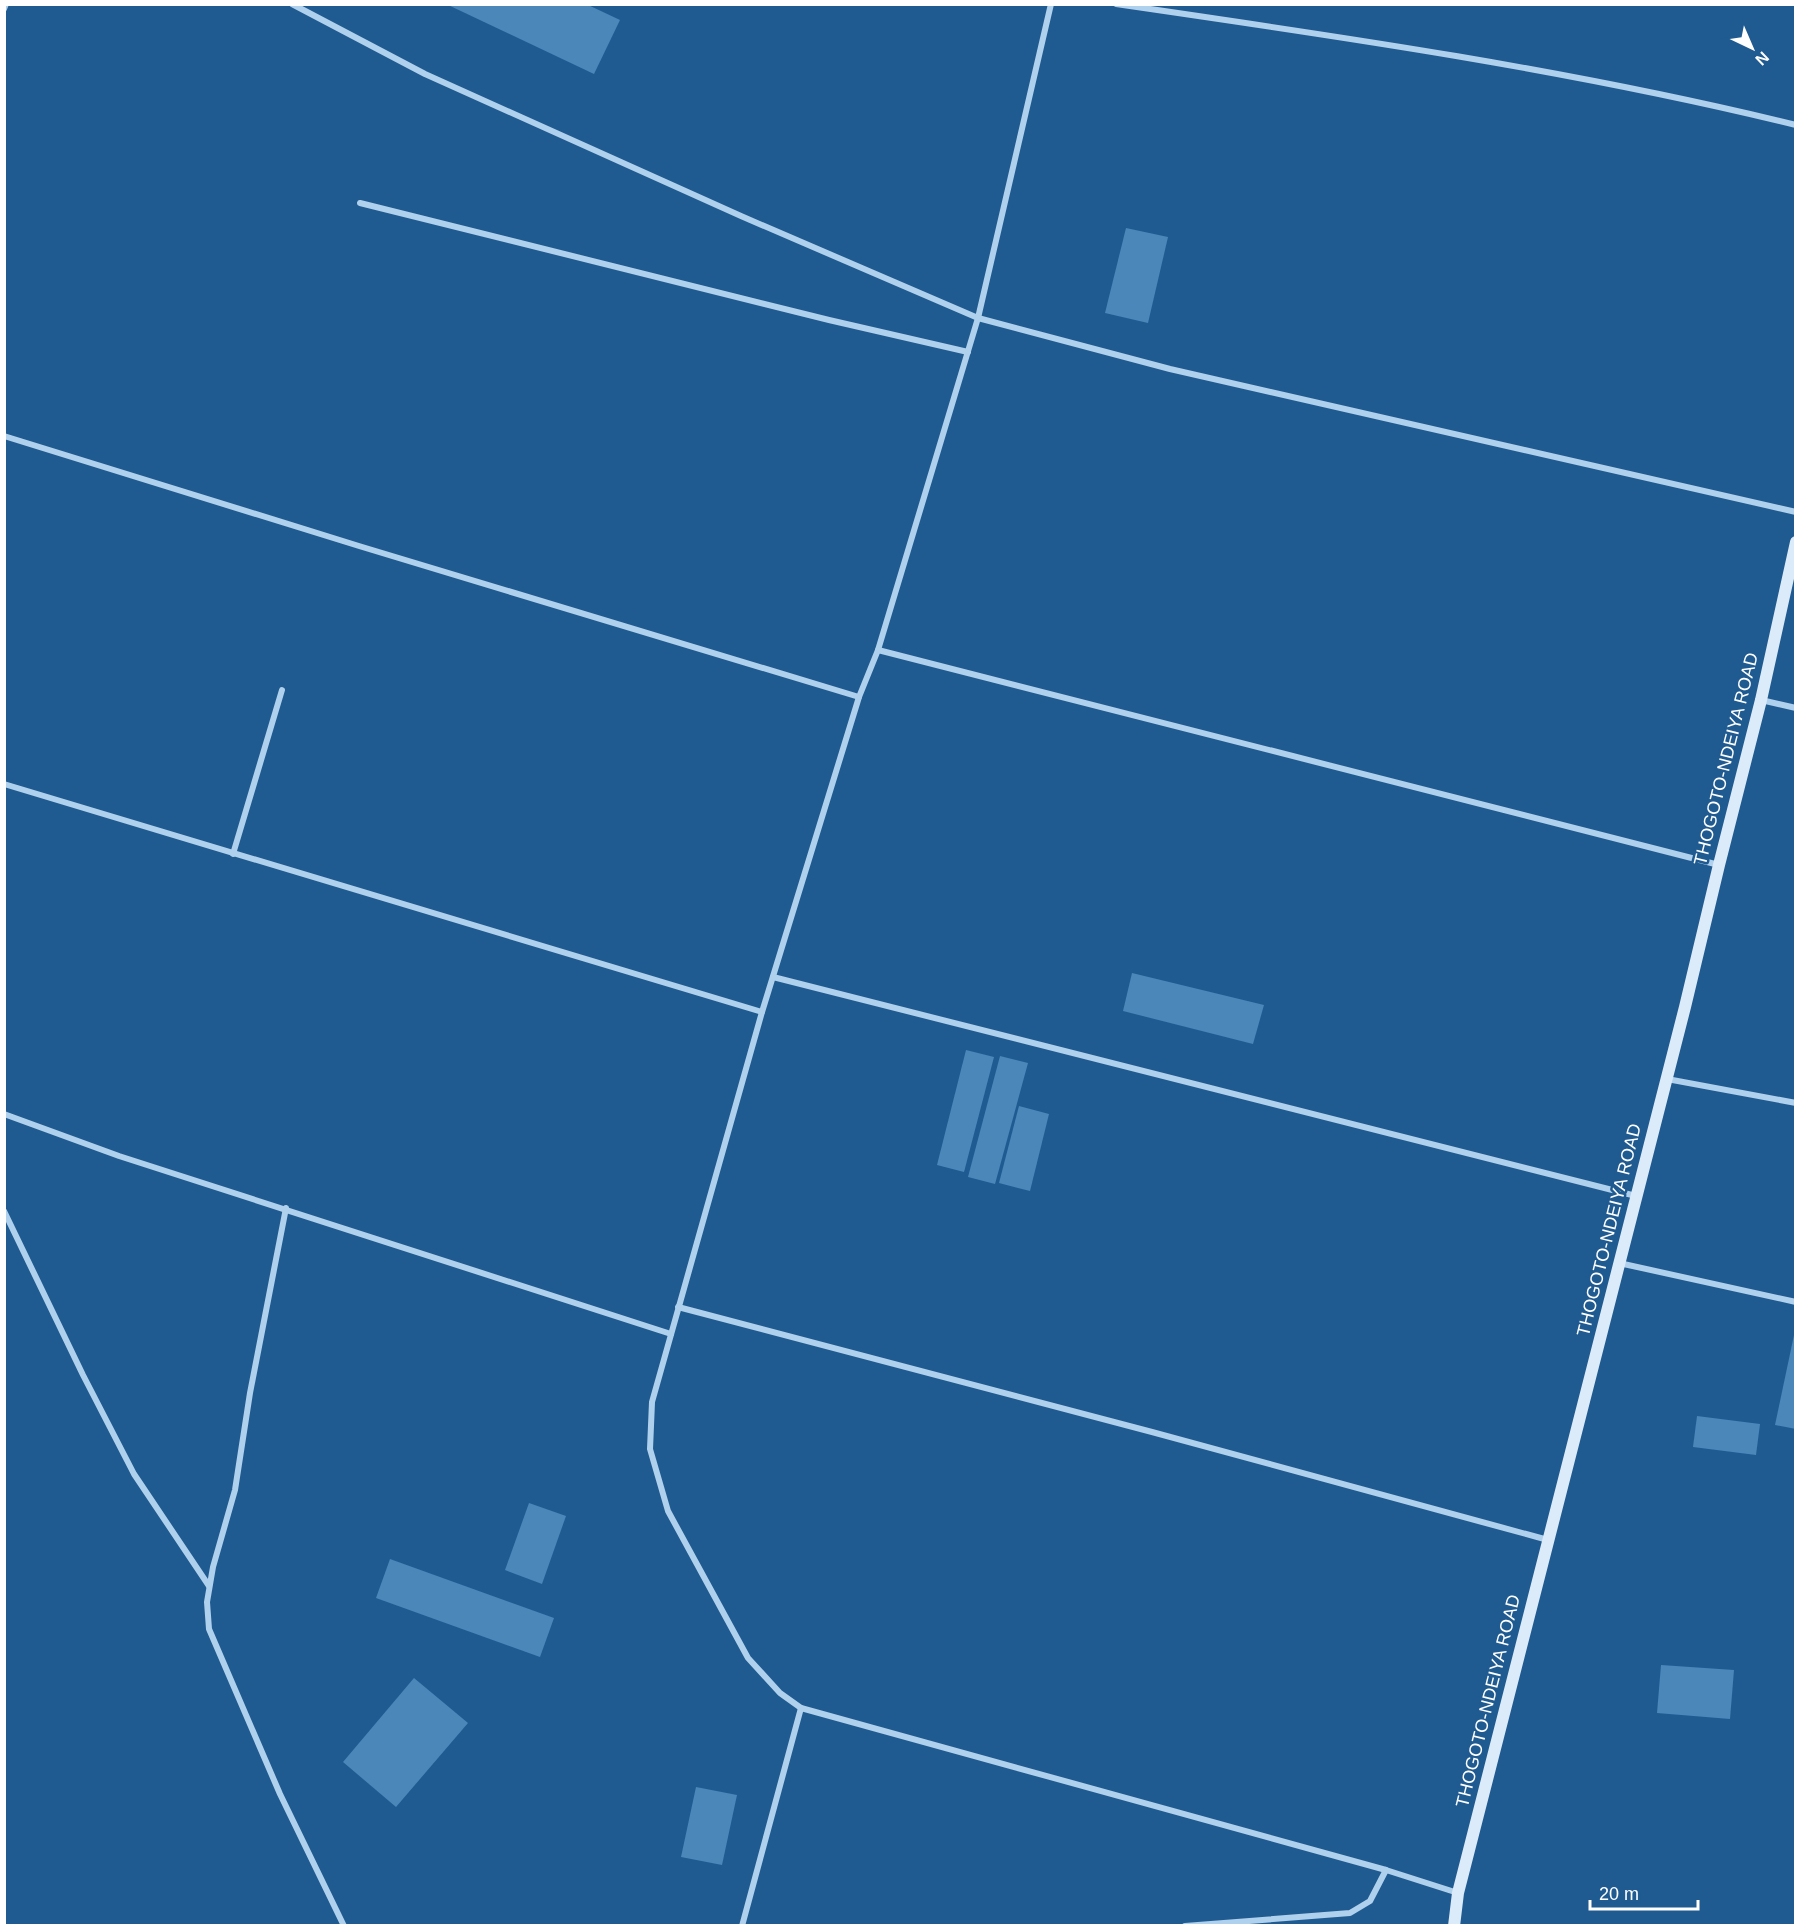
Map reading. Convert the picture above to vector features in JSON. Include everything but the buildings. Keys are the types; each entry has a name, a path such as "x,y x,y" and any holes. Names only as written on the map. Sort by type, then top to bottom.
{"main road":[{"name":"THOGOTO-NDEIYA ROAD","path":"1454,1926 1458,1893 1667,1079 1761,700 1796,542"}],"street":[{"path":"4,9 6,4"},
{"path":"291,4 424,74 741,216 978,318 1170,369 1796,512"},
{"path":"1051,4 978,318 878,650 859,696 762,1012 652,1402 650,1449 668,1511 748,1658 780,1693 801,1708 1386,1870 1458,1893"},
{"path":"1116,4 1419,50 1565,75 1796,125"},
{"path":"360,203 829,320 968,352"},
{"path":"4,436 359,546 859,696"},
{"path":"878,650 1719,865"},
{"path":"233,854 282,690"},
{"path":"1761,700 1796,708"},
{"path":"4,784 762,1012"},
{"path":"773,977 1636,1196"},
{"path":"1667,1079 1796,1103"},
{"path":"4,1114 119,1156 671,1334"},
{"path":"286,1209 250,1394 235,1490 213,1567 207,1613 209,1629 280,1794 344,1926"},
{"path":"4,1212 134,1474 209,1586"},
{"path":"1619,1263 1796,1302"},
{"path":"678,1307 1152,1432 1548,1540"},
{"path":"742,1926 801,1708"},
{"path":"1185,1926 1350,1913 1370,1901 1386,1870"}]}
